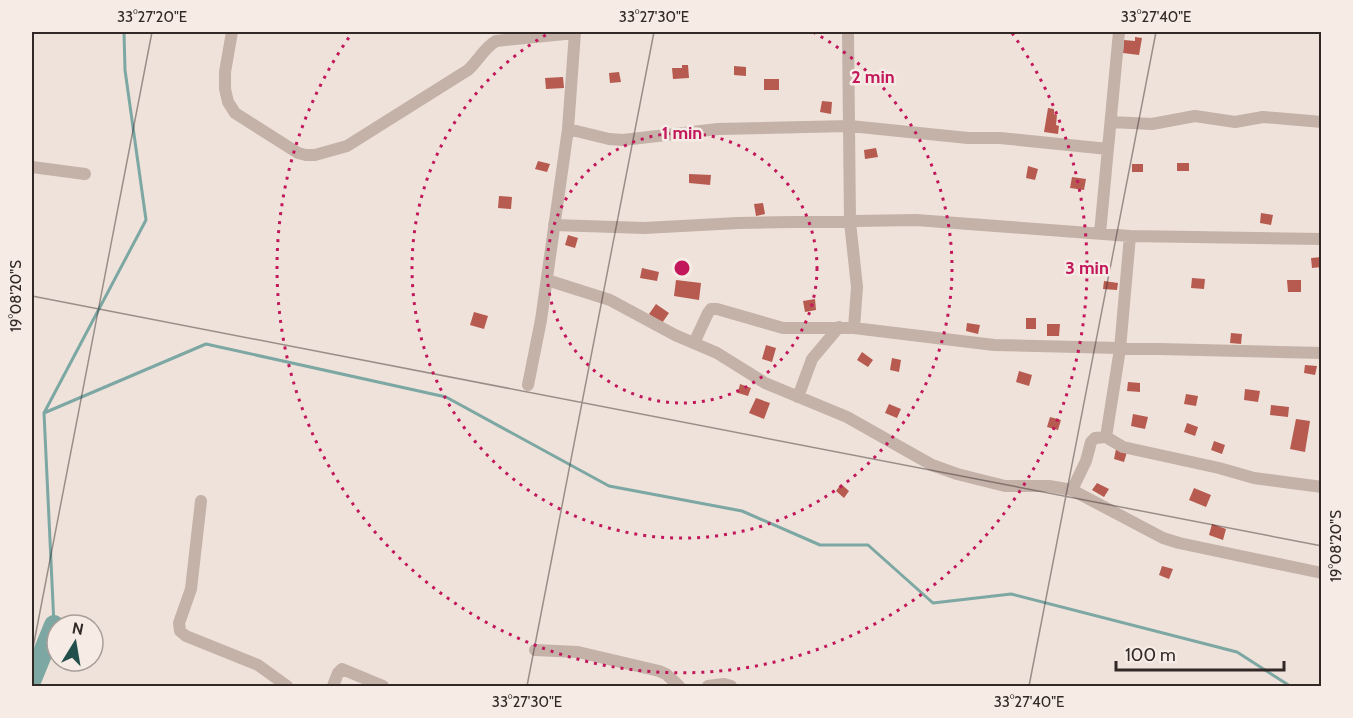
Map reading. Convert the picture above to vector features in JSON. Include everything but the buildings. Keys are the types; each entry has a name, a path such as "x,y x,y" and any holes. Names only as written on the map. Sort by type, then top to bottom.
{"street":[{"path":"232,32 225,72 225,89 228,102 235,113 298,153 315,155 347,146 468,70 496,41 575,32 568,129 547,280 528,385"},
{"path":"848,32 850,222 857,287 854,328"},
{"path":"1100,233 1119,32"},
{"path":"1111,122 1152,124 1195,116 1235,122 1263,117 1322,122"},
{"path":"568,129 623,140 718,129 850,126 1108,149"},
{"path":"32,167 85,174"},
{"path":"554,225 644,228 916,220 1130,236 1322,239"},
{"path":"1106,437 1120,349 1130,236"},
{"path":"547,280 610,300 675,335 717,353 765,383 847,417 932,465 1005,486 1049,486 1072,490 1163,538 1322,573"},
{"path":"694,343 711,309 717,309 783,328 854,328 994,345 1322,353"},
{"path":"798,397 812,359 839,327"},
{"path":"1072,490 1086,460 1091,442 1095,438 1106,437 1123,447 1254,478 1322,488"},
{"path":"201,501 192,580 179,623 180,631 186,636 258,665 288,687"},
{"path":"535,650 578,652 659,671 666,674 679,687"},
{"path":"333,687 342,669 383,687"},
{"path":"708,687 723,684 731,687"}],"waterway":[{"path":"53,613 44,413 146,220 125,70 124,32"},
{"path":"44,413 206,344 446,397 609,486 742,511 820,545 868,545 933,603 1011,594 1237,652 1290,686"},
{"path":"32,679 45,647"}]}
